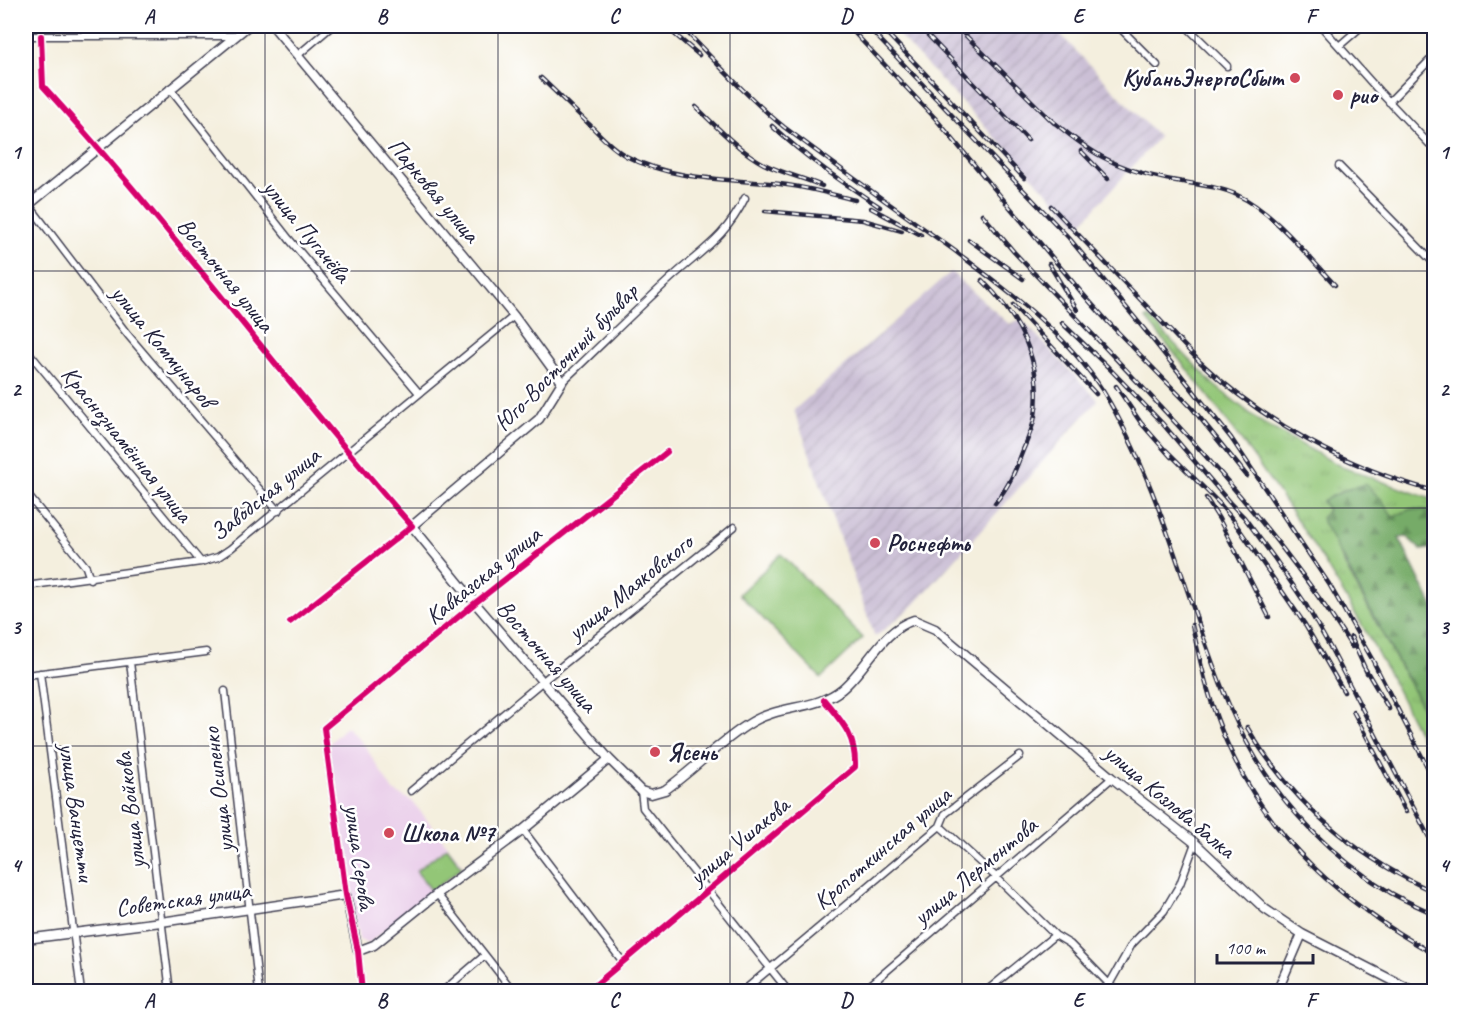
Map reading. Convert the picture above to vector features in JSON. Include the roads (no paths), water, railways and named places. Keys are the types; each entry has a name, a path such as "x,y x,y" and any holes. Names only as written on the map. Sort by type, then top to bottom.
{"main road":[{"path":"26,204 248,26"},
{"name":"Парковая улица","path":"273,26 514,316 562,382"},
{"name":"Юго-Восточный бульвар","path":"412,526 539,418 562,382"},
{"name":"Восточная улица","path":"412,526 609,759 641,791"},
{"name":"улица Козлова балка","path":"824,700 842,689 895,629 914,620 935,629 1112,778 1195,843 1258,904 1302,934 1415,992"},
{"path":"641,791 651,794 665,790 752,722 777,710 824,700"},
{"path":"358,951 374,945 437,894 523,830 609,759"},
{"name":"Советская улица","path":"26,939 346,895"},
{"name":"улица Серова","path":"346,895 358,951"},
{"path":"1277,992 1302,934"}],"street":[{"path":"84,26 85,36"},
{"path":"298,55 332,26"},
{"path":"1119,26 1157,65"},
{"path":"1186,26 1227,66"},
{"path":"1321,26 1434,149"},
{"path":"1339,46 1362,26"},
{"path":"26,36 234,36"},
{"name":"Восточная улица","path":"41,36 43,86 99,147 346,452 412,526"},
{"path":"1389,102 1434,56"},
{"name":"улица Пугачёва","path":"170,88 289,239 418,393"},
{"path":"1339,166 1434,263"},
{"name":"Юго-Восточный бульвар","path":"562,382 673,277 716,242 736,216 745,198"},
{"name":"улица Коммунаров","path":"26,204 128,335 278,511"},
{"name":"Заводская улица","path":"26,586 90,579 201,562 218,557 278,511 346,452 514,316"},
{"name":"Краснознамённая улица","path":"26,349 201,562"},
{"name":"Кавказская улица","path":"324,728 475,603 667,452"},
{"path":"26,493 86,567 90,579"},
{"name":"Юго-Восточный бульвар","path":"290,622 412,526"},
{"name":"улица Маяковского","path":"411,791 734,526"},
{"path":"26,675 206,652"},
{"name":"улица Войкова","path":"130,662 170,992"},
{"name":"улица Ванцетти","path":"40,673 81,992"},
{"name":"улица Осипенко","path":"225,692 259,992"},
{"name":"улица Ушакова","path":"587,992 855,767 856,749 847,728 824,700"},
{"name":"улица Серова","path":"324,728 346,895"},
{"name":"Кропоткинская улица","path":"742,992 940,826 945,814 1020,756"},
{"name":"улица Лермонтова","path":"862,992 1112,778"},
{"name":"Восточная улица","path":"641,791 643,808 789,992"},
{"path":"940,826 1055,935 1070,944 1117,992"},
{"path":"523,830 623,962"},
{"path":"1100,992 1110,983 1132,944 1164,911 1180,884 1195,843"},
{"path":"437,894 514,992"},
{"path":"985,992 1055,935"},
{"name":"улица Серова","path":"358,951 362,992"},
{"path":"442,992 484,956"}],"railway":[{"path":"665,26 699,55"},
{"path":"681,26 744,91 784,127 996,282 1072,350 1103,391 1133,447 1157,505 1222,688 1242,733 1263,770 1293,811 1349,864 1391,893 1434,914"},
{"path":"848,26 935,118 1082,293 1192,408 1247,476"},
{"path":"867,26 1069,238 1231,438 1329,584 1372,659 1434,780"},
{"path":"880,26 1024,178"},
{"path":"919,26 1028,140"},
{"path":"956,26 1054,123"},
{"path":"541,78 612,146 643,164 678,174 791,186 855,200"},
{"path":"696,107 728,138 754,158 771,167 822,186"},
{"path":"1049,118 1090,149 1116,164 1147,175 1220,189 1250,202 1277,223 1335,285"},
{"path":"772,126 811,159 880,207"},
{"path":"1081,151 1108,179"},
{"path":"1051,206 1200,362 1252,405 1280,424 1339,456 1370,470 1434,491"},
{"path":"871,208 921,235"},
{"path":"765,211 863,220 902,231"},
{"path":"982,214 1014,252 1149,394 1236,491 1316,593 1352,647"},
{"path":"969,240 1023,279"},
{"path":"1049,264 1077,310"},
{"path":"982,280 1007,309 1026,341 1036,377 1037,396 1032,429 1012,478 995,503"},
{"path":"1013,305 1096,394"},
{"path":"1062,323 1162,423 1244,517 1275,559 1305,603 1330,647 1434,847"},
{"path":"1116,386 1141,423 1171,457"},
{"path":"1166,450 1233,520 1304,623 1344,692"},
{"path":"1206,498 1269,617"},
{"path":"1192,625 1206,685 1221,729 1244,778 1264,810 1312,866 1340,891 1401,935 1434,954"},
{"path":"1351,637 1367,673"},
{"path":"1363,665 1389,709"},
{"path":"1353,711 1406,812"},
{"path":"1247,727 1284,780 1328,824 1378,862 1434,892"}],"place":[{"name":"КубаньЭнергоСбыт","path":"1295,78"},
{"name":"рио","path":"1338,95"},
{"name":"Роснефть","path":"875,543"},
{"name":"Ясень","path":"655,752"},
{"name":"Школа №7","path":"389,833"}]}
